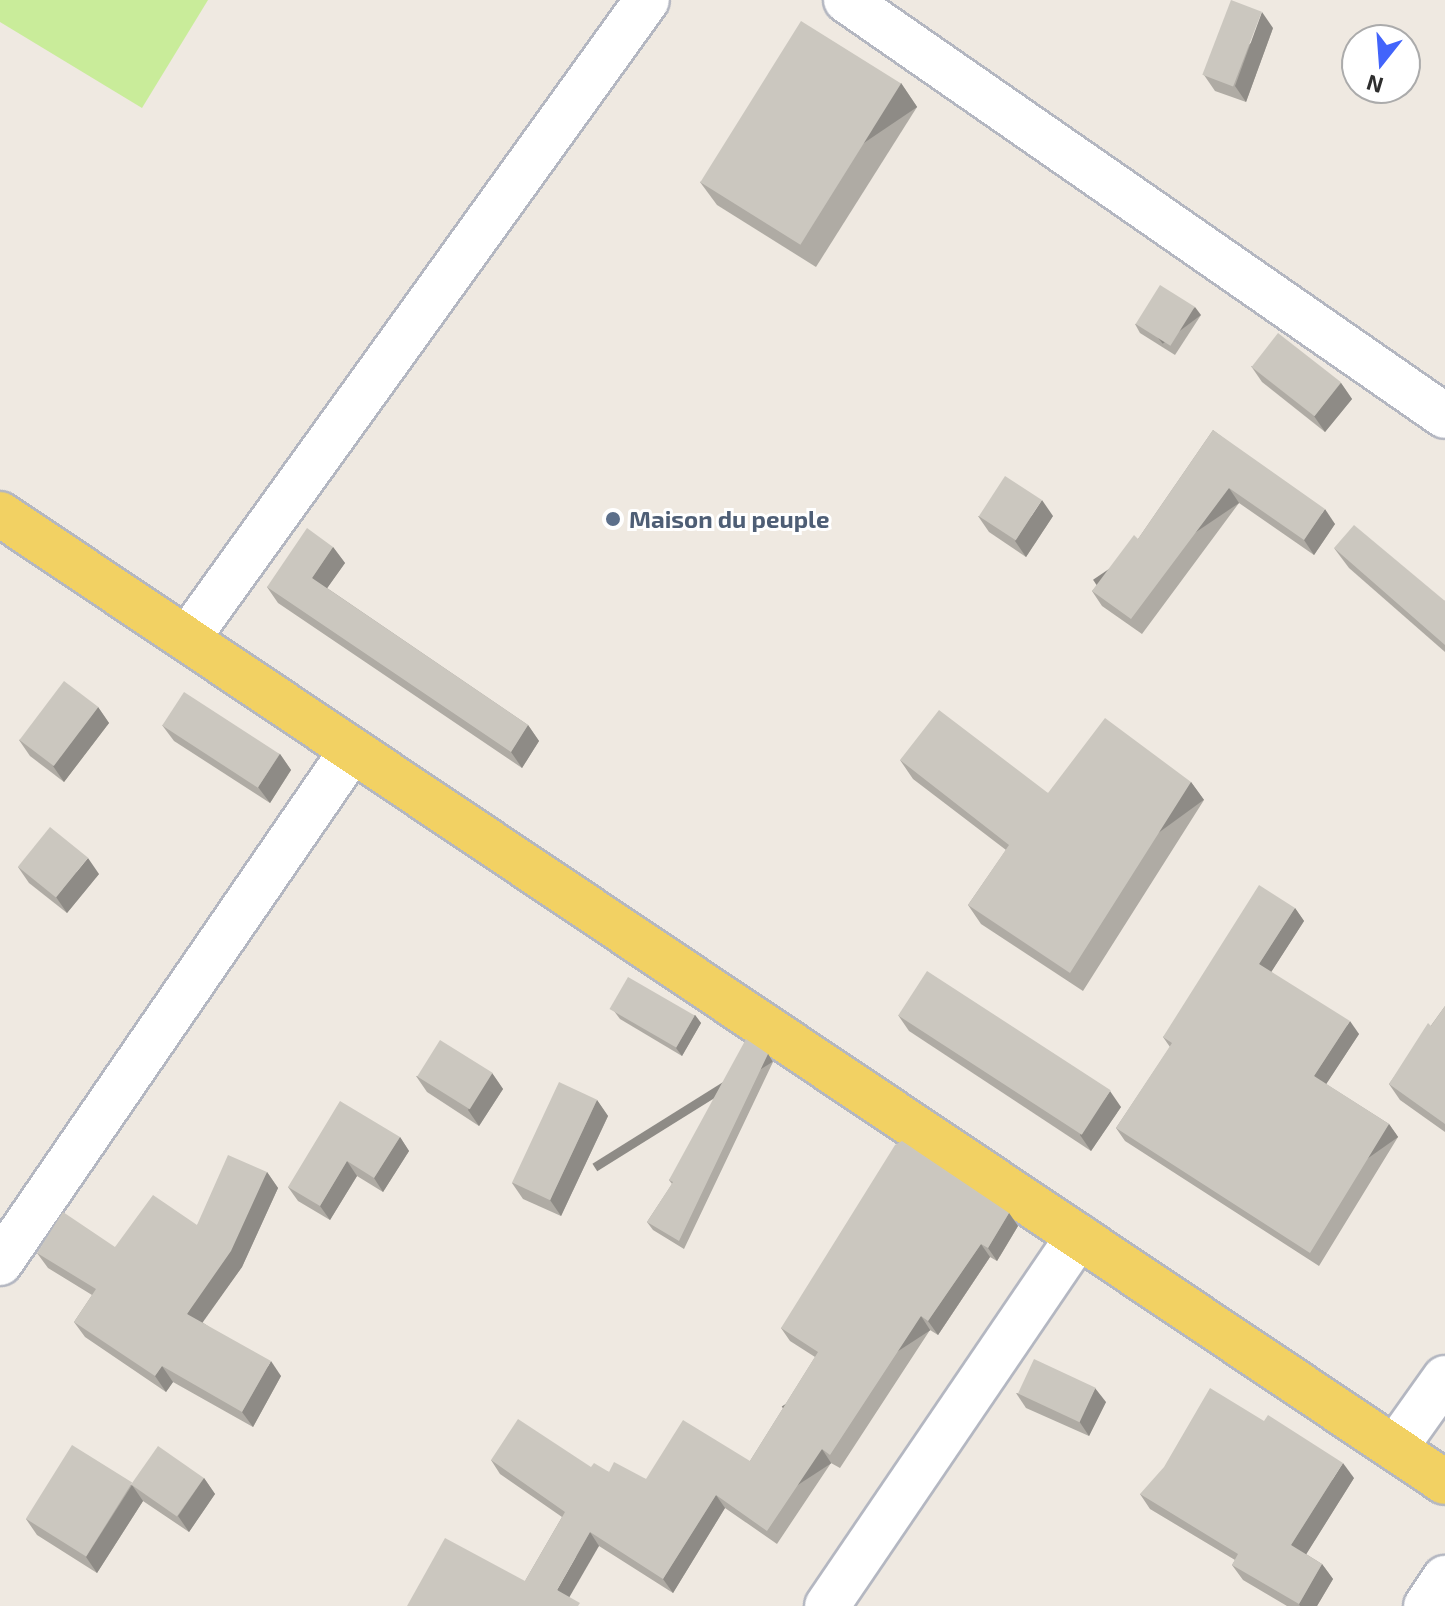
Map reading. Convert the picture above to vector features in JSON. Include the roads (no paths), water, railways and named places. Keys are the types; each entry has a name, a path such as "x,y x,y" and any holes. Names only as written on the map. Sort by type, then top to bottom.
{"main road":[{"path":"0,514 1445,1482"}],"street":[{"path":"187,639 647,0"},
{"path":"846,0 1445,416"},
{"path":"0,1263 352,750"},
{"path":"827,1606 1078,1236"},
{"path":"1395,1448 1445,1378"},
{"path":"1426,1606 1445,1578"}],"place":[{"name":"Maison du peuple","path":"613,519"}]}
